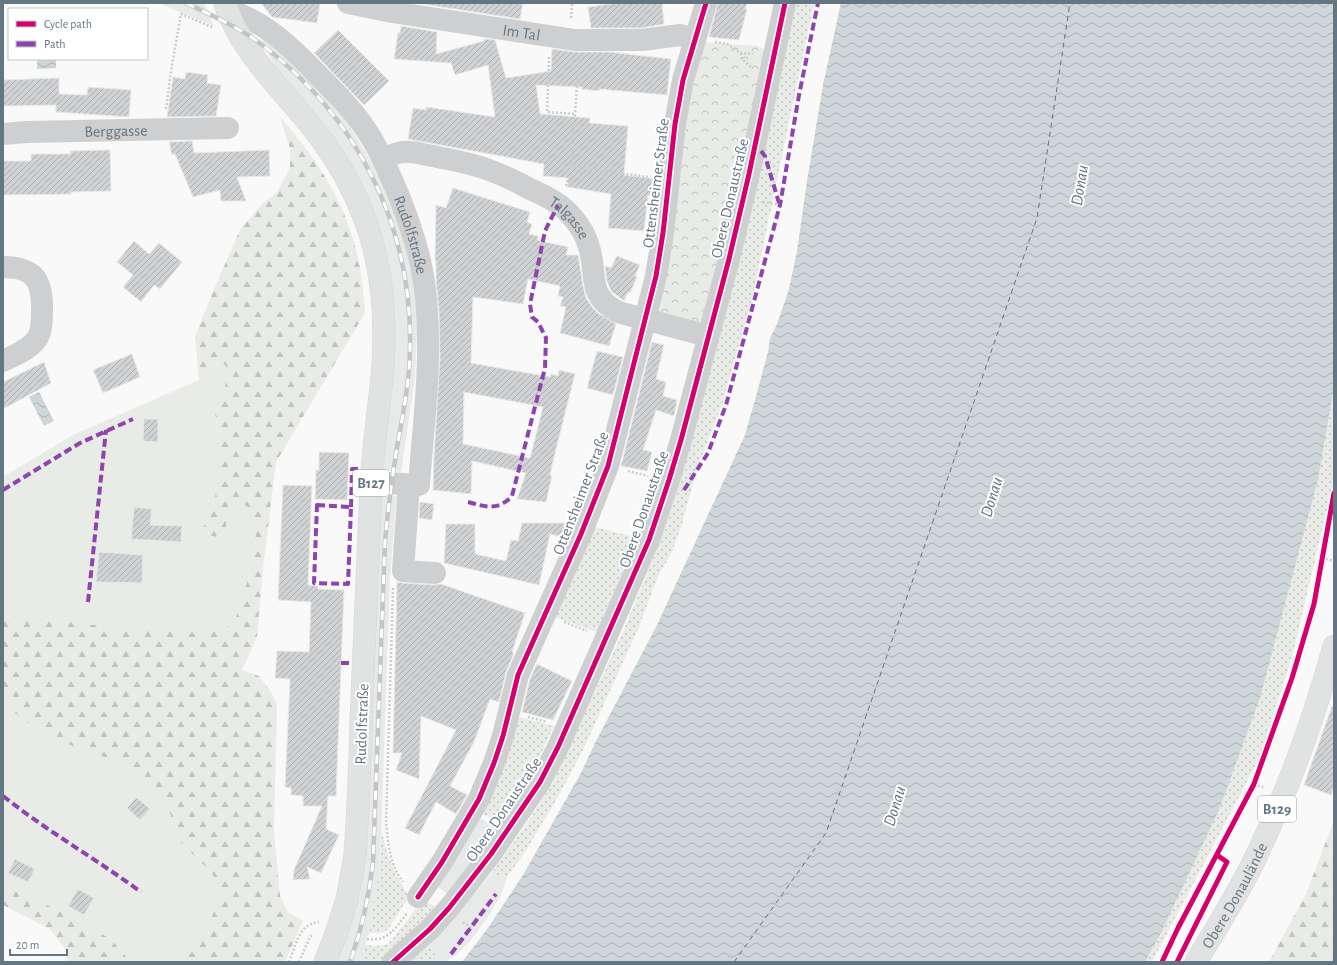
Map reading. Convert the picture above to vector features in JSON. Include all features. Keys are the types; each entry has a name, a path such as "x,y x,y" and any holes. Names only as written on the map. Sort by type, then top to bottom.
{"main road":[{"name":"Rudolfstraße","path":"226,6 240,35 261,67 336,159 348,181 367,224 380,276 384,334 383,364 371,482 355,856 347,899 325,962"},
{"name":"Obere Donaulände","path":"1196,962 1243,882 1260,849 1294,769 1314,712 1334,646"}],"street":[{"name":"Im Tal","path":"348,3 392,12 575,40 630,40 680,35 695,39"},
{"name":"Ottensheimer Straße","path":"421,892 442,862 479,799 494,763 503,736 518,675 581,534 608,466 621,420 656,276 663,233 675,124 680,94 706,3"},
{"name":"Obere Donaustraße","path":"393,962 425,934 449,908 491,854 540,782 558,747 650,540 675,460 743,197 785,3"},
{"name":"Rudolfstraße","path":"226,6 263,26 287,45 306,62 355,116 370,135 383,160 411,226 418,249 427,314 427,378 419,485 409,485"},
{"name":"Berggasse","path":"3,134 27,132 228,128"},
{"name":"Talgasse","path":"383,160 394,154 408,152 463,162 489,170 545,196 573,218 583,233 590,251 595,285 598,295 603,303 618,312 708,336"},
{"path":"3,267 14,267 25,270 34,277 40,286 42,297 42,325 39,336 28,348 3,362"},
{"path":"371,482 409,485 403,571 435,573"},
{"path":"421,892 449,908"}],"path":[{"path":"164,130 171,71 181,14 214,28"},
{"path":"695,39 727,44 741,53 755,54 777,43"},
{"path":"550,50 547,112 576,114"},
{"path":"579,54 576,114 571,167 669,179"},
{"path":"608,466 654,477"},
{"path":"1322,558 1334,561"},
{"path":"1334,571 1334,576"},
{"path":"367,939 382,939 389,935 421,892 408,888 394,866 388,846 386,824 393,584"},
{"path":"545,615 594,633"},
{"path":"508,711 553,724"},
{"path":"1254,784 1268,789"},
{"path":"289,962 302,931 309,924 318,922 324,923"}],"shaded area":[{"path":"159,3 204,3 214,26 180,12"},
{"path":"259,34 270,40 343,116 381,180 396,215 408,253 414,287 417,331 415,378 401,472 384,470 395,344 394,302 388,264 353,168 336,140 281,74 271,59"},
{"path":"397,496 390,577 380,868 369,933 360,962 336,962 380,497"},
{"path":"478,817 501,829 451,896 435,885"},
{"path":"491,874 507,877 501,895 490,914 471,940 456,955 446,962 438,962 430,943 448,925"}],"green space":[{"path":"794,3 814,3 752,299 722,404 696,472 682,524 672,552 658,576 639,627 583,750 559,795 525,852 507,877 491,874 528,822 552,784 621,636 655,555 675,498 694,431"},
{"path":"701,42 758,46 766,53 737,195 701,323 657,314 675,182"},
{"path":"280,117 316,162 330,184 341,207 351,231 358,256 365,313 276,462 263,569 257,636 242,670 259,676 271,692 277,705 274,830 280,896 288,912 303,921 285,962 177,962 204,932 212,873 180,842 168,808 72,746 31,726 9,708 3,698 3,616 26,617 122,628 176,627 221,631 235,620 247,582 256,542 223,533 216,537 207,535 203,529 215,497 220,445 215,414 225,391 220,361 199,380 195,336 240,230 261,205 277,192 290,168 290,149"},
{"path":"221,361 227,367 225,391 215,414 220,445 220,468 215,497 203,529 207,535 216,537 224,533 229,512 244,504 253,512 256,542 247,582 235,620 221,631 176,627 122,628 26,617 3,616 3,477 75,434 199,380"},
{"path":"1334,386 1334,480 1292,657 1260,757 1152,962 1145,962 1161,933 1219,810 1260,698 1318,480"},
{"path":"592,526 637,538 597,632 551,616"},
{"path":"3,698 9,708 31,726 72,746 116,761 141,779 168,808 180,842 212,873 222,896 204,932 177,962 131,962 111,939 61,911 3,886"},
{"path":"515,716 554,726 522,793 503,824 481,813"},
{"path":"1334,820 1334,962 1269,962 1306,894"},
{"path":"382,831 386,849 392,865 409,896 387,930 377,933 369,933 380,868"},
{"path":"3,886 61,911 111,939 131,962 66,962 68,953 50,929 3,905"},
{"path":"427,902 433,905 436,911 386,962 360,962 365,945 385,945 391,941 418,906"},
{"path":"430,943 438,962 408,962"}],"water":[{"name":"Donau","path":"841,3 1334,3 1334,386 1318,480 1260,698 1219,810 1161,933 1145,962 462,962 488,928 523,875 581,773 595,743 657,625 745,435 768,352 770,338 777,324 789,289 797,251 823,85"},
{"path":"37,60 56,60 56,68 37,69"},
{"path":"39,392 54,421 44,426 29,397"}],"building":[{"path":"261,3 320,3 317,23 272,17"},
{"path":"416,3 523,3 520,19"},
{"path":"619,3 662,3 664,24 641,28 591,28 588,7"},
{"path":"718,3 747,3 745,9 747,9 739,40 709,37"},
{"path":"401,26 437,32 436,54 484,41 484,39 495,40 506,78 551,71 552,49 575,52 609,52 671,59 667,95 599,89 599,91 581,89 582,87 536,85 540,114 590,118 589,123 628,126 624,175 656,179 654,197 648,195 644,231 608,228 611,194 567,187 568,178 543,176 544,164 408,139 413,108 426,110 426,107 495,117 488,65 455,75 451,63 394,59 398,33 400,33"},
{"path":"338,30 389,81 364,105 314,53"},
{"path":"186,72 208,75 207,83 221,85 216,116 167,117 173,77 185,79"},
{"path":"59,78 59,94 87,95 88,87 131,90 129,117 56,112 56,105 3,106 3,80"},
{"path":"192,141 194,153 269,150 270,176 237,177 246,201 221,201 220,190 193,197 175,154 172,155 169,142"},
{"path":"110,150 111,191 71,192 71,194 3,195 3,161 31,161 31,154 71,154 70,151"},
{"path":"453,188 530,212 527,222 532,224 529,234 538,236 537,240 568,247 566,255 578,255 586,298 599,314 616,324 609,346 560,333 566,307 560,306 563,297 558,296 560,286 528,279 523,304 473,297 471,363 550,377 551,374 558,376 559,370 575,374 554,457 550,475 552,476 546,502 517,499 526,473 472,461 471,494 433,490 440,356 439,312 435,260 436,205 446,208","holes":["464,392 543,407 530,458 463,444"]},
{"path":"134,241 149,254 159,243 182,262 160,289 154,285 141,302 123,287 133,275 117,262"},
{"path":"617,256 640,265 635,276 637,277 630,293 628,292 624,301 611,291 607,281 605,266 611,268"},
{"path":"652,342 664,345 656,379 666,382 663,396 677,400 674,416 656,410 643,450 652,452 647,471 621,466"},
{"path":"597,351 623,357 613,395 587,388"},
{"path":"132,354 140,377 103,393 93,370"},
{"path":"44,362 51,383 3,409 3,382"},
{"path":"144,419 158,419 158,442 143,441"},
{"path":"319,452 349,453 347,500 315,499 316,470 319,470"},
{"path":"283,485 312,486 308,585 318,586 318,589 344,590 336,796 328,796 326,829 339,835 321,873 307,867 310,879 293,880 294,870 322,806 303,806 303,796 291,795 291,788 285,787 290,679 275,678 277,651 309,652 311,602 278,600"},
{"path":"420,502 434,504 432,520 419,518"},
{"path":"134,507 152,509 150,525 182,526 181,542 131,539"},
{"path":"522,523 572,523 565,538 550,534 539,585 444,563 446,524 475,524 475,554 506,561 511,540 518,541"},
{"path":"99,552 143,555 142,583 96,582"},
{"path":"397,582 434,585 441,584 525,613 512,652 514,653 506,672 499,702 490,699 474,742 450,786 467,795 456,814 436,802 419,835 405,828 456,730 421,716 419,779 396,770 402,753 393,753"},
{"path":"537,664 572,681 553,720 522,712 530,679"},
{"path":"1332,706 1334,707 1334,786 1331,795 1304,785"},
{"path":"136,797 150,809 140,820 127,808"},
{"path":"15,859 35,869 28,882 8,873"},
{"path":"78,889 94,898 84,915 68,906"}],"ferry route":[{"path":"734,962 826,833 1037,218 1070,3"}],"railway":[{"path":"186,3 234,27 261,44 295,73 325,105 351,140 372,177 389,217 401,258 408,301 410,346 409,371 393,470 385,541 373,862 364,912 350,962"}],"marked path":[{"path":"684,490 708,453 726,405 780,205 799,95 818,3"},
{"path":"761,151 765,156 779,203"},
{"path":"468,502 486,506 497,506 507,501 512,496 545,368 546,338 538,322 532,317 530,304 545,231 558,205"},
{"path":"3,490 80,443 133,419"},
{"path":"88,602 106,430"},
{"path":"351,507 352,469 360,469"},
{"path":"317,505 351,507 348,584 314,583 317,505"},
{"path":"341,663 353,663"},
{"path":"3,796 141,892"},
{"path":"451,954 496,894"}],"cycle path":[{"path":"418,897 442,862 479,799 494,763 503,736 518,675 581,534 608,466 656,276 663,233 675,124 683,80 706,3"},
{"path":"393,962 430,929 449,908 491,854 540,782 558,747 649,540 681,440 729,259 749,174 785,3"},
{"path":"1162,962 1178,928 1254,784 1292,678 1314,604 1334,493"},
{"path":"1177,962 1227,862 1217,855"}]}
